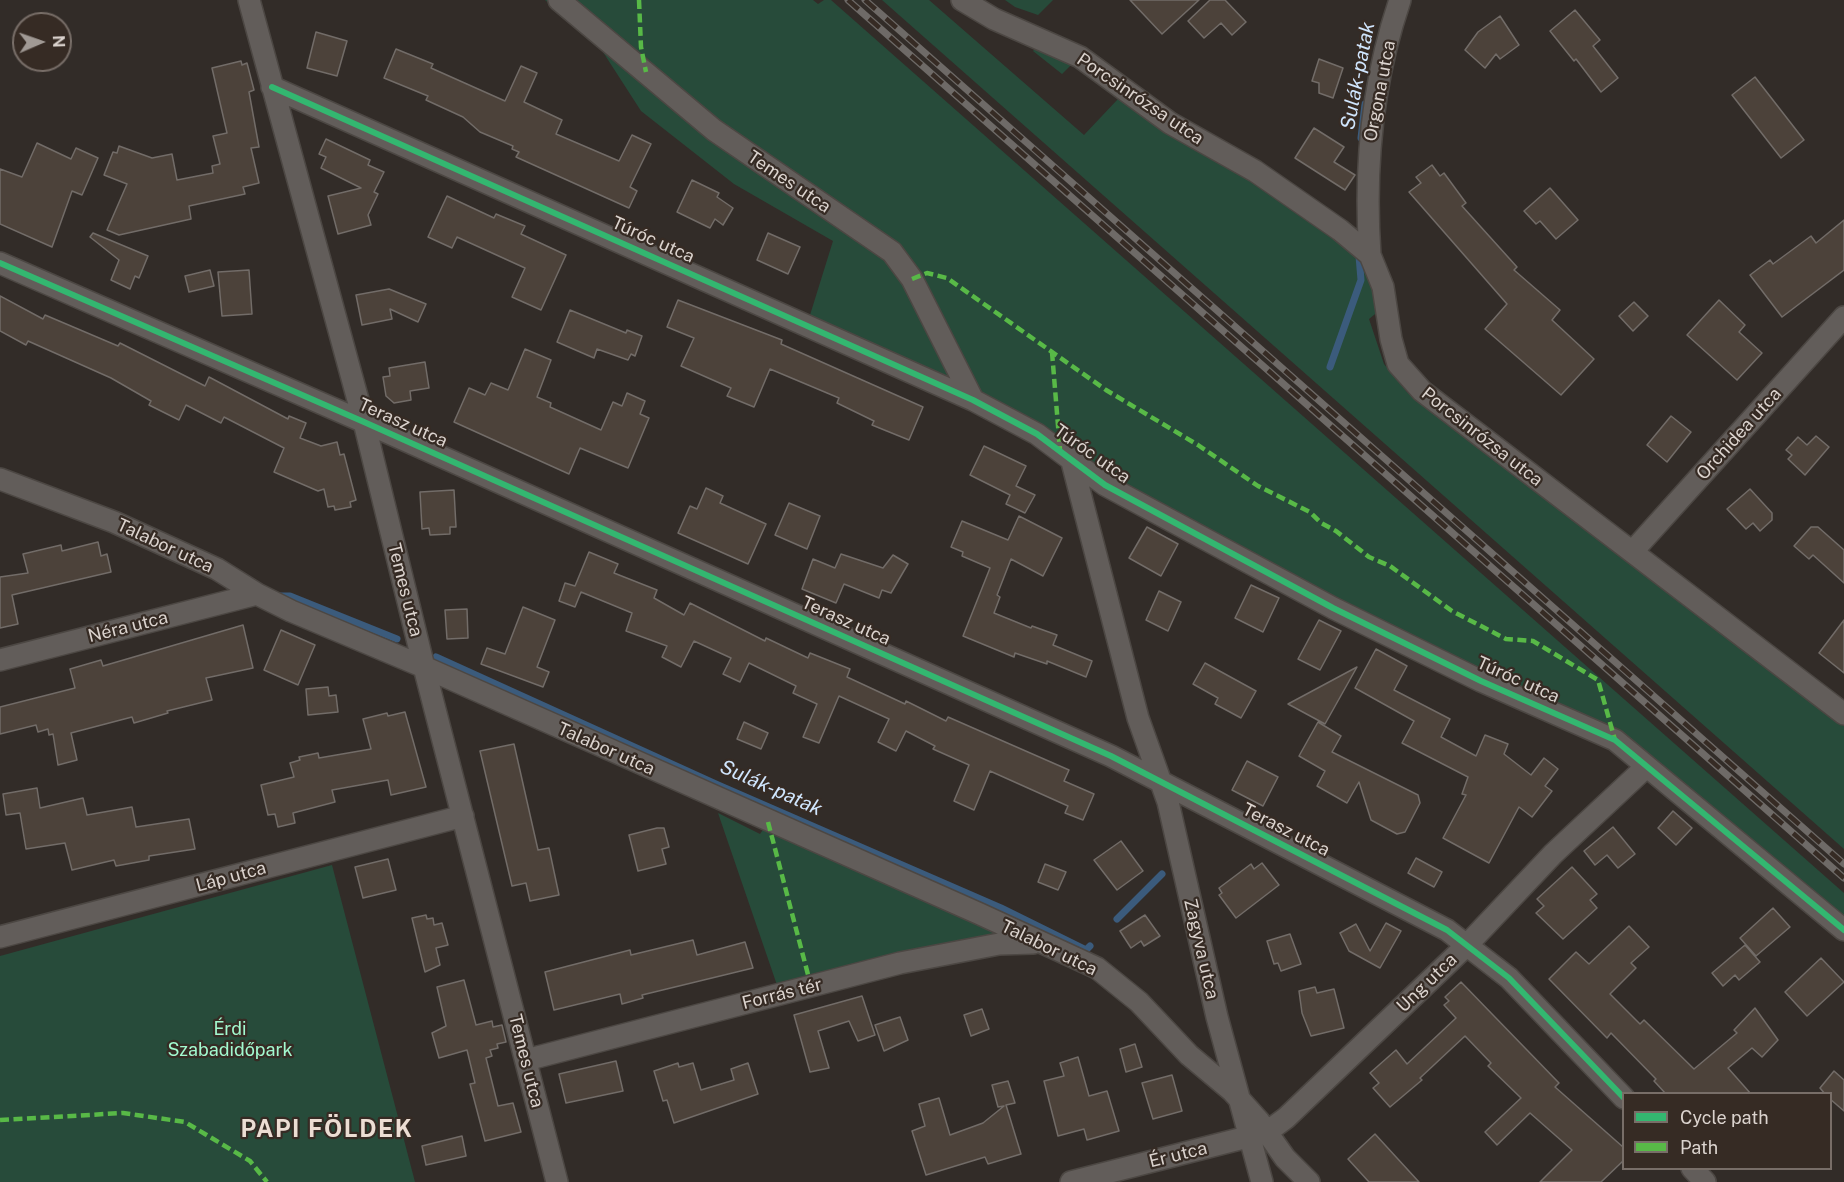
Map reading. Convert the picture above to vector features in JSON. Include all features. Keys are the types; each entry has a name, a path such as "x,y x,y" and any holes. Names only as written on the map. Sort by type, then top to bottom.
{"street":[{"name":"Temes utca","path":"249,0 364,422 424,667 557,1182"},
{"name":"Temes utca","path":"559,0 714,130 892,252 912,279 973,400"},
{"name":"Porcsinrózsa utca","path":"962,0 994,19 1087,61 1170,123 1254,171 1340,230 1370,255 1383,287 1391,339 1398,364 1414,382 1496,448 1844,714"},
{"name":"Orgona utca","path":"1370,255 1366,201 1370,140 1380,75 1400,0"},
{"name":"Túróc utca","path":"272,87 973,400 1037,435 1105,485 1333,608 1481,681 1615,740 1844,930"},
{"name":"Terasz utca","path":"0,263 364,422 1111,756 1427,920 1467,945 1509,978 1622,1097"},
{"name":"Orchidea utca","path":"1633,551 1844,317"},
{"name":"Zagyva utca","path":"1072,462 1138,718 1173,823 1223,1042 1240,1100 1259,1135 1262,1182"},
{"name":"Talabor utca","path":"0,479 114,522 217,569 256,594 1097,968 1139,1002 1189,1054 1214,1074 1240,1100"},
{"name":"Néra utca","path":"0,660 256,594"},
{"path":"1111,756 1127,749 1134,740 1138,718"},
{"name":"Ung utca","path":"1259,1135 1286,1118 1467,945 1554,854 1646,767"},
{"name":"Láp utca","path":"0,937 462,816"},
{"name":"Forrás tér","path":"526,1060 900,963 999,944 1040,943"},
{"path":"1189,1054 1212,1057 1218,1052 1223,1042"},
{"path":"1259,1135 1309,1182"},
{"name":"Ér utca","path":"1071,1182 1259,1135"},
{"path":"1694,1170 1705,1182"}],"green space":[{"path":"545,0 813,0 818,4 824,0 831,0 1844,893 1844,919 1633,742 1382,624 1108,476 1065,439 810,315 833,241 734,184 641,111 601,49"},
{"path":"882,0 929,0 1084,135 1118,99 1074,62 1062,74 1033,51 1039,44 1087,66 1377,252 1396,297 1369,319 1384,364 1407,392 1520,480 1623,552 1675,599 1844,726 1844,849"},
{"path":"1005,0 1053,0 1038,15 1015,7"},
{"path":"718,813 760,834 774,814 1012,937 778,988"},
{"name":"Érdi Szabadidőpark","path":"332,865 415,1182 0,1182 0,956"}],"building":[{"path":"1130,0 1199,0 1162,34"},
{"path":"1210,0 1225,0 1246,22 1232,35 1221,23 1204,38 1188,21"},
{"path":"1575,10 1600,40 1593,46 1618,78 1601,92 1576,59 1574,61 1550,31"},
{"path":"1500,16 1519,45 1500,59 1496,54 1485,68 1465,50 1478,32"},
{"path":"316,32 347,41 337,76 307,68"},
{"path":"396,49 433,64 431,68 505,101 521,66 537,73 524,102 562,120 556,134 619,161 632,135 651,144 630,187 637,191 629,208 516,157 519,152 512,149 513,146 480,132 463,117 426,100 428,96 384,78"},
{"path":"1319,59 1343,68 1333,98 1319,93 1319,83 1312,81"},
{"path":"241,61 242,65 247,63 254,90 249,92 259,147 251,148 259,183 243,187 245,194 189,206 191,219 119,235 107,230 127,184 104,175 113,152 117,153 119,146 152,158 172,154 177,180 213,173 212,166 220,164 213,136 227,133 212,68"},
{"path":"1755,77 1804,140 1781,158 1732,95"},
{"path":"1314,128 1344,147 1334,162 1355,175 1345,190 1295,158"},
{"path":"326,139 370,160 368,165 384,172 374,192 378,194 368,215 371,225 338,234 328,196 361,188 321,168 326,157 319,154"},
{"path":"37,143 71,159 76,148 98,158 82,195 72,191 52,247 0,224 0,169 22,177"},
{"path":"1432,165 1440,176 1444,173 1466,203 1462,206 1517,267 1514,270 1560,310 1552,320 1594,359 1561,395 1485,329 1507,304 1409,192 1421,183 1416,177"},
{"path":"692,180 719,193 717,197 733,208 723,225 715,219 710,228 677,212"},
{"path":"1550,188 1578,220 1556,239 1540,221 1536,224 1524,211"},
{"path":"447,196 494,218 496,214 525,226 521,234 566,255 541,310 512,297 525,268 457,237 452,248 428,237"},
{"path":"1844,220 1844,270 1782,317 1750,275 1770,260 1773,264 1811,236 1816,243"},
{"path":"93,233 148,256 139,278 135,276 130,289 111,280 119,260 90,237"},
{"path":"768,233 800,247 788,274 757,260"},
{"path":"210,270 214,286 189,292 185,276"},
{"path":"249,270 252,314 222,316 218,272"},
{"path":"389,289 426,304 418,322 390,309 392,319 362,325 356,295"},
{"path":"0,296 43,319 45,315 118,346 120,343 205,386 209,377 288,419 289,416 306,423 300,438 321,446 337,442 340,455 344,454 356,500 350,502 351,507 335,510 334,506 328,507 324,489 318,491 274,472 284,448 224,417 221,423 186,405 179,420 149,405 151,401 111,378 28,341 26,345 0,331"},
{"path":"678,300 782,340 781,344 923,407 909,440 872,425 874,421 837,403 839,398 770,369 754,407 727,396 731,388 681,366 694,338 667,327"},
{"path":"1719,300 1745,325 1739,332 1762,353 1737,380 1687,335"},
{"path":"1634,302 1648,316 1633,331 1619,316"},
{"path":"570,310 626,333 627,330 642,336 635,356 631,354 628,360 597,349 594,358 557,342"},
{"path":"525,349 551,360 537,397 551,403 550,407 601,430 613,402 622,406 627,393 645,401 640,414 649,418 628,468 580,448 569,474 454,422 469,388 485,395 491,383 508,390"},
{"path":"425,362 429,388 410,391 411,400 394,403 386,396 383,377 390,376 389,368"},
{"path":"1671,416 1691,432 1667,462 1647,445"},
{"path":"1816,436 1829,447 1805,475 1788,459 1792,455 1786,450 1798,437 1807,445"},
{"path":"984,446 1026,466 1016,486 1035,495 1025,513 1006,504 1010,495 970,475"},
{"path":"706,488 723,496 720,503 766,524 748,564 678,533 690,506 697,509"},
{"path":"1750,489 1772,513 1772,520 1760,531 1753,523 1746,529 1727,509"},
{"path":"454,490 456,527 450,527 450,534 430,535 429,528 422,529 420,492"},
{"path":"789,503 820,516 807,549 775,535"},
{"path":"1019,516 1062,538 1043,576 1011,559 997,595 1000,597 994,613 1031,628 1032,626 1057,635 1053,645 1092,661 1086,677 1047,661 1047,664 1015,653 1014,657 963,636 990,568 962,556 963,552 951,547 962,521 1008,540"},
{"path":"1147,527 1178,544 1161,576 1129,558"},
{"path":"1811,527 1818,527 1844,550 1844,583 1813,555 1809,559 1794,546"},
{"path":"98,542 101,556 107,554 111,572 12,595 18,624 0,628 0,577 28,573 23,554 61,545 62,551"},
{"path":"589,552 618,564 614,573 657,590 654,598 684,615 690,603 765,641 766,638 808,658 810,653 850,669 847,677 905,704 906,701 946,721 948,717 1069,770 1064,781 1094,794 1083,820 1065,813 1068,806 990,771 974,810 954,801 969,765 933,749 935,746 906,731 896,751 878,742 889,719 839,696 819,743 803,737 817,704 793,693 796,686 749,663 740,682 723,674 731,658 694,641 681,667 662,657 667,646 626,631 632,613 581,592 575,607 559,601 565,583 575,586"},
{"path":"841,554 883,568 893,555 908,564 891,593 882,590 879,598 844,584 836,603 802,589 813,559 835,568"},
{"path":"1251,585 1279,598 1263,632 1235,618"},
{"path":"1159,591 1181,602 1168,631 1146,620"},
{"path":"523,607 555,620 537,667 549,672 543,687 481,664 487,648 505,654"},
{"path":"467,609 468,638 447,639 445,610"},
{"path":"1319,620 1341,631 1320,670 1298,659"},
{"path":"1844,620 1844,673 1819,653"},
{"path":"243,625 253,668 206,678 212,700 167,711 168,713 134,723 132,717 71,733 77,760 58,765 53,734 49,735 48,729 38,732 36,725 0,734 0,707 75,688 70,669 101,660 103,666"},
{"path":"281,630 315,645 298,685 264,670"},
{"path":"1376,649 1407,666 1394,690 1450,719 1441,737 1476,756 1485,735 1508,744 1504,754 1531,775 1544,758 1558,769 1545,786 1552,791 1532,817 1519,807 1489,863 1443,838 1466,795 1462,794 1468,777 1402,743 1414,721 1355,688"},
{"path":"1205,663 1256,691 1241,718 1215,704 1218,698 1193,684"},
{"path":"1357,667 1325,724 1288,704"},
{"path":"328,687 329,696 336,695 338,712 308,715 306,689"},
{"path":"405,712 426,787 391,795 388,780 332,790 335,802 293,813 295,823 278,827 275,814 268,815 261,785 294,777 290,763 300,760 299,757 318,753 319,758 371,749 363,719 387,713 388,716"},
{"path":"744,722 768,733 761,749 737,739"},
{"path":"1318,722 1341,736 1332,752 1418,795 1420,803 1405,832 1397,834 1371,820 1359,782 1347,803 1317,786 1325,771 1299,756"},
{"path":"514,744 538,850 549,848 559,895 530,901 526,883 512,886 480,751"},
{"path":"1247,761 1278,777 1263,806 1232,790"},
{"path":"37,788 40,808 83,798 87,815 132,807 136,827 189,819 195,849 149,856 149,860 116,866 114,860 72,870 65,843 26,849 20,813 6,815 3,794"},
{"path":"1673,811 1692,828 1676,845 1658,828"},
{"path":"1613,827 1635,854 1618,868 1607,855 1595,865 1584,851"},
{"path":"664,828 669,847 662,849 666,864 638,871 629,835"},
{"path":"1121,841 1143,871 1117,890 1094,860"},
{"path":"1416,858 1442,872 1434,887 1408,873"},
{"path":"388,859 396,890 363,898 355,867"},
{"path":"1262,863 1279,885 1236,918 1219,895 1222,893 1219,888 1251,864 1254,869"},
{"path":"1045,864 1066,872 1058,890 1038,882"},
{"path":"1572,867 1597,894 1590,900 1597,908 1563,939 1536,913 1544,906 1537,899"},
{"path":"1773,908 1790,927 1756,956 1740,938"},
{"path":"426,915 427,919 433,918 434,925 442,923 448,945 436,948 440,965 425,972 412,918"},
{"path":"1145,915 1160,936 1144,946 1141,941 1131,948 1120,931"},
{"path":"1386,923 1401,931 1380,968 1349,951 1340,933 1356,924 1370,951"},
{"path":"1629,926 1649,947 1631,963 1636,968 1610,994 1640,1024 1644,1020 1694,1069 1737,1033 1734,1030 1755,1008 1778,1040 1762,1057 1752,1048 1728,1068 1749,1092 1664,1092 1654,1081 1656,1079 1611,1033 1607,1038 1549,979 1576,952 1589,964"},
{"path":"1290,934 1301,964 1281,971 1278,963 1274,964 1267,941"},
{"path":"693,940 697,955 745,942 753,968 642,995 643,998 622,1004 620,994 554,1010 545,972 630,950 631,955"},
{"path":"1745,945 1760,962 1739,980 1735,975 1723,986 1712,973"},
{"path":"1821,958 1844,982 1807,1016 1785,992"},
{"path":"464,980 476,1025 492,1021 493,1027 502,1025 506,1042 497,1044 498,1048 490,1050 492,1056 486,1058 498,1106 513,1103 521,1132 485,1141 470,1084 475,1083 467,1050 439,1058 432,1033 446,1026 437,987"},
{"path":"1461,982 1559,1083 1555,1087 1622,1146 1622,1162 1601,1182 1540,1182 1572,1150 1530,1113 1497,1145 1485,1132 1521,1098 1488,1066 1491,1063 1465,1036 1420,1078 1422,1080 1390,1107 1373,1088 1379,1083 1370,1073 1396,1050 1407,1064 1456,1018 1444,1005 1449,1001 1445,997"},
{"path":"1315,987 1317,993 1334,989 1344,1028 1311,1036 1302,1013 1299,991"},
{"path":"862,996 875,1035 858,1041 849,1021 818,1031 829,1068 810,1072 794,1015"},
{"path":"982,1009 989,1029 971,1036 964,1015"},
{"path":"900,1017 908,1040 884,1051 875,1025"},
{"path":"1135,1044 1142,1067 1126,1072 1120,1049"},
{"path":"1078,1057 1089,1096 1107,1091 1119,1131 1087,1140 1084,1129 1058,1136 1044,1081 1064,1076 1060,1063"},
{"path":"616,1061 623,1091 566,1103 559,1074"},
{"path":"678,1063 679,1067 693,1063 701,1090 734,1080 731,1069 748,1063 758,1094 674,1123 667,1100 663,1101 654,1071"},
{"path":"1834,1071 1844,1080 1844,1111 1832,1101 1832,1092 1823,1092 1820,1088"},
{"path":"1172,1075 1182,1111 1153,1119 1142,1083"},
{"path":"1008,1081 1015,1103 1006,1105 1021,1154 988,1164 985,1157 926,1175 912,1131 925,1126 919,1104 939,1098 950,1135 983,1123 1004,1106 998,1107 992,1085"},
{"path":"1375,1134 1419,1182 1369,1182 1348,1159"},
{"path":"462,1136 466,1156 426,1165 422,1146"}],"waterway":[{"name":"Sulák-patak","path":"1361,138 1365,104"},
{"name":"Sulák-patak","path":"1330,367 1361,280 1359,256"},
{"name":"Sulák-patak","path":"277,596 290,596 397,639"},
{"name":"Sulák-patak","path":"436,657 718,785 1001,908 1086,950 1090,946"},
{"name":"Sulák-patak","path":"1117,919 1162,874"}],"railway":[{"path":"848,0 1844,878"},
{"path":"865,0 1844,864"}],"marked path":[{"path":"639,0 641,47 646,72"},
{"path":"912,279 927,273 947,278 1106,390 1198,445 1258,486 1310,512 1321,523 1336,531 1369,557 1390,566 1452,611 1506,639 1533,641 1598,680 1615,740"},
{"path":"1052,352 1060,450"},
{"path":"768,822 811,986"},
{"path":"0,1120 123,1113 185,1122 250,1161 267,1182"}],"cycle path":[{"path":"272,87 973,400 1037,434 1105,485 1333,608 1481,681 1615,740 1844,930"},
{"path":"0,263 364,422 1111,756 1447,930 1509,978 1622,1096"}],"district":[{"name":"PAPI FÖLDEK","path":"327,1130"}]}
